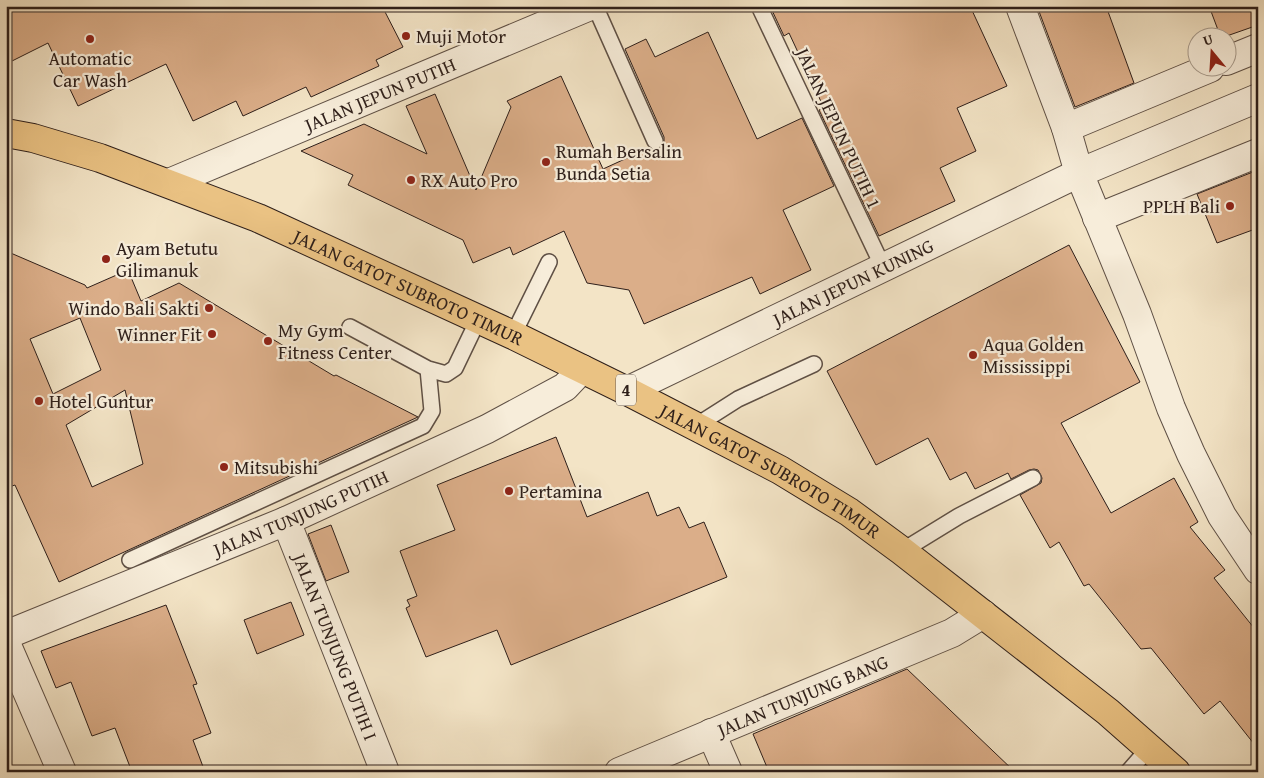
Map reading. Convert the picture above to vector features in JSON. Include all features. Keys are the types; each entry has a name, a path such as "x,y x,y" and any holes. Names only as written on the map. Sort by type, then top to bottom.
{"highway":[{"name":"JALAN GATOT SUBROTO TIMUR","path":"6,133 33,138 100,158 258,218 478,320 513,334 780,470 849,512 902,551 1108,712 1176,772"}],"street":[{"name":"JALAN JEPUN PUTIH","path":"170,184 590,6"},
{"path":"1020,6 1066,128 1078,173 1137,314 1171,408 1191,454 1222,516 1258,570"},
{"path":"1236,57 1258,48"},
{"path":"1066,128 1186,78"},
{"name":"JALAN JEPUN KUNING","path":"628,391 1078,173 1258,98"},
{"path":"1097,218 1258,153"},
{"name":"JALAN TUNJUNG PUTIH","path":"6,636 286,521 487,429 565,387 582,368"},
{"name":"JALAN TUNJUNG PUTIH I","path":"286,521 386,772"},
{"name":"JALAN TUNJUNG BANG","path":"619,772 952,632 983,614"},
{"path":"6,643 62,772"},
{"path":"711,733 728,772"}],"lane":[{"path":"595,6 655,141"},
{"name":"JALAN JEPUN PUTIH 1","path":"759,6 883,267"},
{"path":"513,334 550,262"},
{"path":"350,326 428,369 446,374 455,368 478,320"},
{"path":"694,427 738,399 814,364"},
{"path":"130,560 423,426 432,411 428,369"},
{"path":"902,551 959,516 1033,478"},
{"path":"1128,772 1149,748"}],"building":[{"path":"6,6 382,6 403,47 376,60 379,66 311,97 306,87 243,116 236,101 193,121 166,64 78,106 48,43 6,64"},
{"path":"770,6 970,6 1007,86 957,108 976,151 940,168 955,201 879,236 819,110 824,108 789,33 784,36"},
{"path":"1037,6 1106,6 1134,83 1075,107"},
{"path":"1209,6 1258,6 1258,25 1236,33 1236,28 1217,28"},
{"path":"708,32 757,139 802,118 834,186 783,210 811,270 760,294 752,277 644,324 629,290 587,283 564,231 513,255 510,247 473,263 463,240 348,185 353,175 301,151 364,124 427,154 406,106 435,94 476,190 511,107 507,101 561,76 603,169 649,148 659,149 664,142 664,137 625,49 646,39 655,57"},
{"name":"PPLH Bali","path":"1258,170 1258,228 1217,243 1197,194"},
{"path":"1069,245 1140,382 1061,423 1111,513 1174,478 1198,522 1190,527 1225,570 1214,578 1258,633 1258,749 1220,701 1204,714 1151,648 1141,649 1089,584 1084,586 1059,542 1050,548 1020,495 1041,483 1042,478 1038,470 1029,470 1011,479 1008,473 975,489 966,472 950,480 928,438 876,465 827,371"},
{"path":"6,251 85,285 87,288 128,270 141,301 179,283 334,376 336,375 418,417 59,582 15,485 6,488","holes":["80,318 101,370 53,394 30,339","125,390 143,464 92,487 66,425"]},
{"path":"556,437 587,517 648,492 657,516 679,507 689,528 704,522 727,577 511,665 497,630 426,657 406,608 410,606 407,600 417,596 400,551 455,530 437,485"},
{"path":"331,525 349,572 326,581 308,534"},
{"path":"291,602 304,635 257,654 244,620"},
{"path":"166,605 197,684 193,685 211,733 193,740 205,772 132,772 115,728 92,736 71,682 56,688 41,651"},
{"path":"907,669 1015,772 769,772 753,734"}],"place":[{"name":"Muji Motor","path":"406,36"},
{"name":"Automatic Car Wash","path":"90,39"},
{"name":"Rumah Bersalin Bunda Setia","path":"546,162"},
{"name":"RX Auto Pro","path":"411,180"},
{"name":"PPLH Bali","path":"1230,206"},
{"name":"Ayam Betutu Gilimanuk","path":"106,259"},
{"name":"Windo Bali Sakti","path":"209,308"},
{"name":"Winner Fit","path":"212,334"},
{"name":"My Gym Fitness Center","path":"268,341"},
{"name":"Aqua Golden Mississippi","path":"973,355"},
{"name":"Hotel Guntur","path":"39,401"},
{"name":"Mitsubishi","path":"224,467"},
{"name":"Pertamina","path":"509,491"}]}
